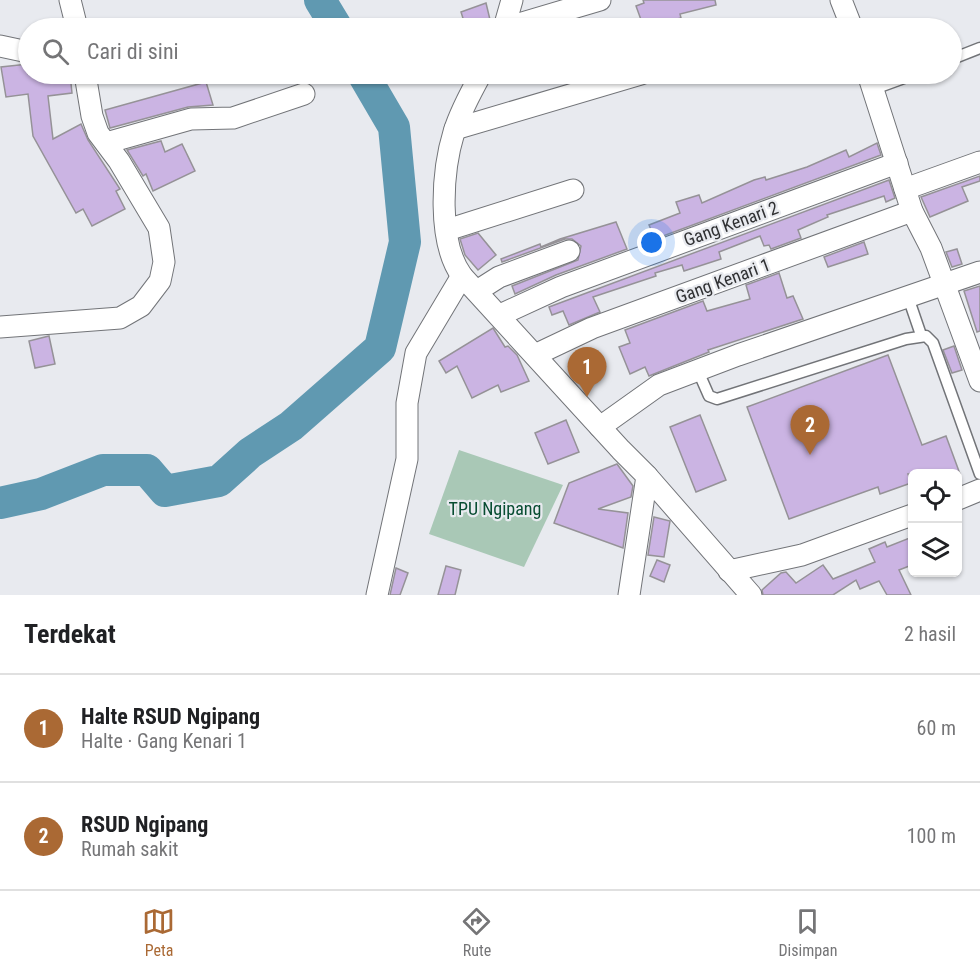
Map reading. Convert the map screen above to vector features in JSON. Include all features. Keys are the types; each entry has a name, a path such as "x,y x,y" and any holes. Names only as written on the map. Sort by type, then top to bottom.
{"street":[{"path":"70,0 74,18"},
{"path":"507,18 512,0"},
{"path":"538,18 600,0"},
{"path":"841,0 848,18"},
{"path":"0,46 18,50"},
{"path":"0,327 120,318 141,306 151,296 160,281 164,262 163,241 159,228 106,143 92,116 87,84"},
{"path":"476,84 454,129 446,170 447,230 452,260 462,276 500,315 600,428 647,476 751,595"},
{"path":"454,129 607,84"},
{"path":"872,84 912,211 931,248 980,381"},
{"path":"106,143 191,119 233,118 304,94"},
{"path":"905,189 980,162"},
{"name":"Gang Kenari 2","path":"500,315 561,287 897,164"},
{"path":"447,230 573,190"},
{"name":"Gang Kenari 1","path":"535,355 592,328 912,211"},
{"path":"477,291 499,277 569,251"},
{"path":"600,428 658,385 980,272"},
{"path":"377,595 406,459 406,403 416,353 462,276"},
{"path":"629,595 647,476"},
{"path":"962,497 980,490"},
{"path":"729,571 802,555 908,516"}],"lane":[{"path":"962,55 980,48"},
{"path":"908,297 921,335 933,343 980,474"},
{"path":"698,371 709,396 717,399 921,335"}],"green space":[{"name":"TPU Ngipang","path":"459,450 563,485 524,567 429,534"}],"building":[{"path":"643,0 715,0 716,5 680,14 681,18 640,18 636,6 644,3"},
{"path":"486,3 490,18 463,18 461,12"},
{"path":"18,65 18,84 71,84 72,93 48,96 53,139 81,124 88,140 120,189 116,191 125,209 92,226 83,209 76,213 33,136 28,94 6,97 1,67"},
{"path":"199,84 207,84 213,105 188,107 110,128 105,110"},
{"path":"161,141 165,152 182,144 195,171 153,191 146,174 143,176 127,150"},
{"path":"877,143 881,155 655,239 649,225 680,213 676,202 699,195 702,203 754,180 765,177 766,180 807,167 846,150 849,157"},
{"path":"980,176 980,181 962,187 968,201 930,217 921,197"},
{"path":"889,180 895,198 886,202 884,196 827,215 828,217 798,230 801,238 771,249 769,245 764,246 760,236 719,252 721,259 684,271 682,265 655,273 656,276 593,297 600,312 569,325 563,311 552,315 549,307"},
{"path":"616,222 627,249 556,275 515,294 512,286 578,260 581,246 572,239 565,239 502,262 501,259 540,244 541,247 560,239"},
{"path":"478,233 496,255 478,270 465,255 460,239"},
{"path":"864,242 868,254 828,267 824,257"},
{"path":"957,249 962,264 952,267 946,252"},
{"path":"779,273 787,298 793,296 803,319 708,350 709,352 649,376 645,367 630,374 619,347 630,343 625,330 703,301 707,311 750,299 746,285"},
{"path":"980,286 980,331 977,332 964,291"},
{"path":"493,328 505,347 508,346 517,355 529,381 501,392 498,385 472,398 457,366 446,373 439,361"},
{"path":"49,336 55,364 35,368 29,341"},
{"path":"954,346 962,370 952,373 943,350"},
{"path":"888,355 922,445 946,436 958,469 908,469 908,484 880,494 878,487 789,519 747,407"},
{"path":"700,415 726,480 696,492 670,427"},
{"path":"566,420 579,452 548,464 535,433"},
{"path":"617,464 633,486 631,497 598,509 628,513 623,548 554,523 569,483"},
{"path":"654,517 670,521 664,557 648,555"},
{"path":"908,539 908,567 899,570 911,595 887,595 879,581 860,589 856,580 833,595 763,595 762,590 781,573 786,572 796,583 823,565 833,579 875,562 869,549 885,542 887,547"},
{"path":"657,560 670,565 664,582 650,576"},
{"path":"446,566 461,570 455,595 438,595"},
{"path":"396,568 408,573 400,595 390,595"}],"waterway":[{"path":"320,0 331,18"},
{"path":"0,503 41,494 103,470 147,470 165,491 219,481 250,453 291,426 380,348 405,242 394,127 369,84"}],"place":[{"name":"Halte RSUD Ngipang","path":"587,397"},
{"name":"RSUD Ngipang","path":"810,455"}]}
